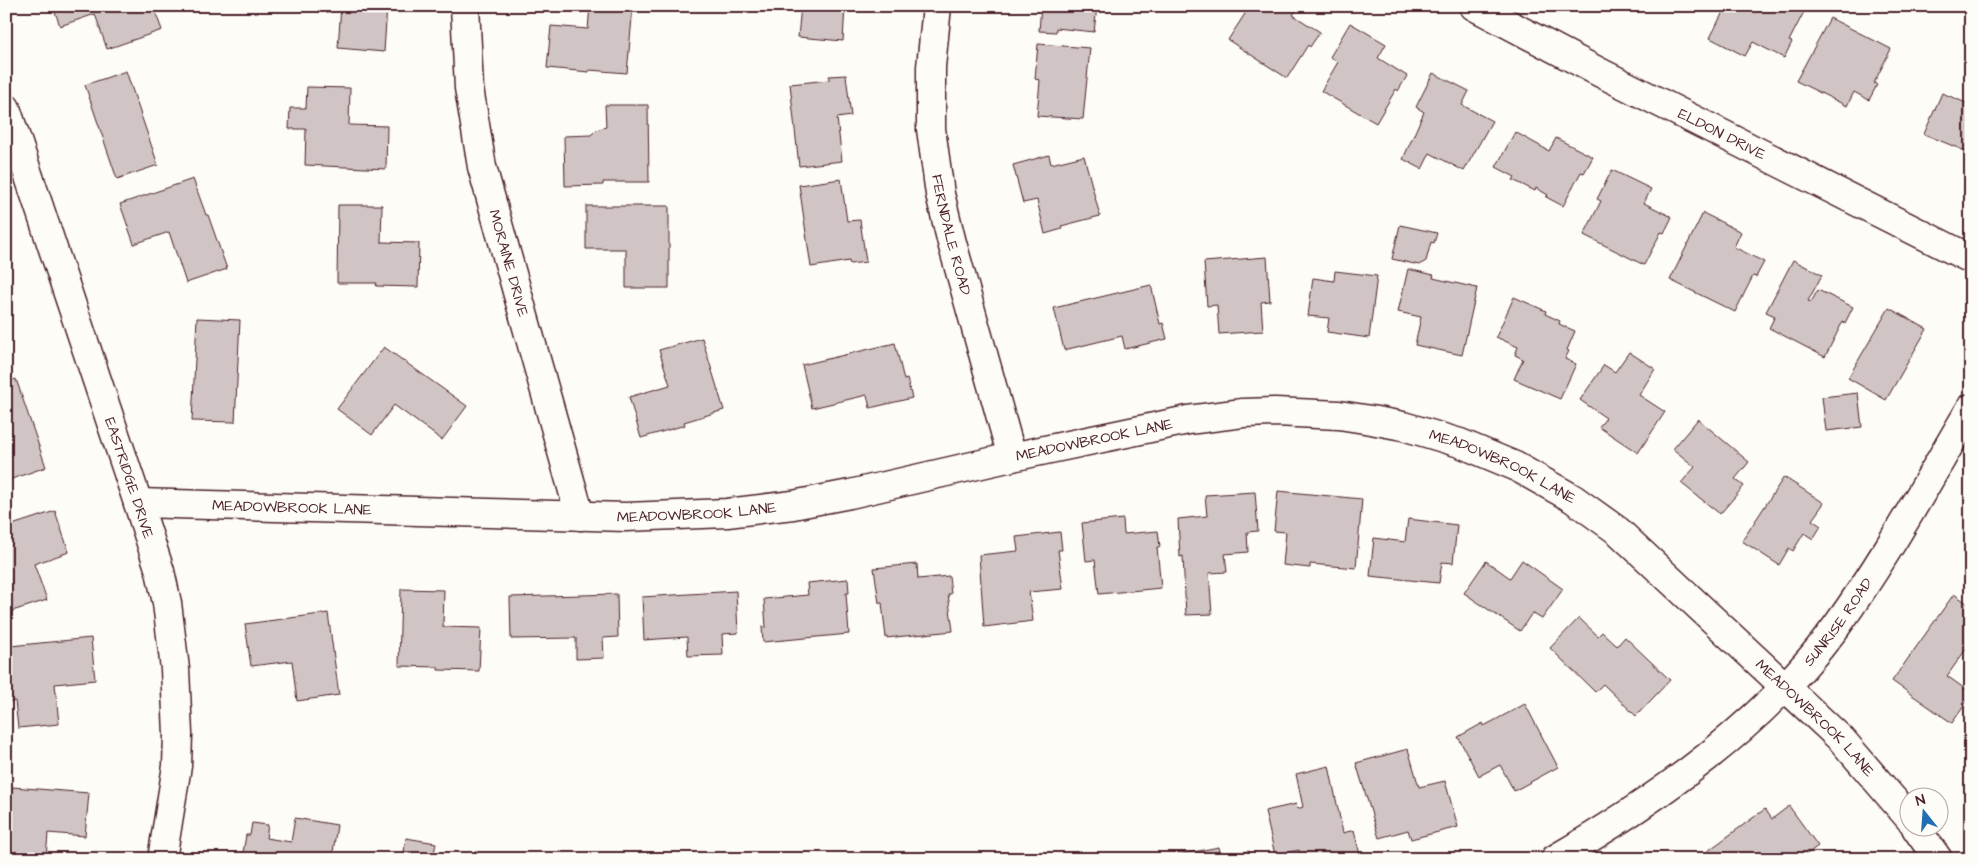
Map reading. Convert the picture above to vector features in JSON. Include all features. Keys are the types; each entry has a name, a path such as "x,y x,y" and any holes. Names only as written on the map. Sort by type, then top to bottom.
{"street":[{"name":"MORAINE DRIVE","path":"466,6 469,88 482,166 580,516"},
{"name":"FERNDALE ROAD","path":"937,6 931,67 931,129 940,194 1012,457"},
{"name":"ELDON DRIVE","path":"1474,6 1599,72 1971,259"},
{"name":"EASTRIDGE DRIVE","path":"6,108 160,571 172,634 176,669 178,734 177,766 162,859"},
{"name":"SUNRISE ROAD","path":"1555,859 1630,812 1689,771 1740,729 1784,686 1835,628 1871,575 1971,408"},
{"name":"MEADOWBROOK LANE","path":"138,503 626,517 700,514 793,505 1188,420 1243,413 1275,412 1338,415 1403,426 1460,444 1515,466 1572,498 1598,516 1636,546 1842,740 1900,807"},
{"path":"1923,838 1938,859"}],"building":[{"path":"53,6 153,6 162,30 107,49 95,14 60,26"},
{"path":"341,6 387,6 384,52 338,48"},
{"path":"590,6 633,6 627,73 547,68 551,26 588,29"},
{"path":"801,6 845,6 843,41 798,37"},
{"path":"1041,6 1097,6 1094,32 1056,28 1056,32 1039,31"},
{"path":"1250,6 1299,6 1293,15 1320,32 1310,47 1308,45 1287,78 1228,40"},
{"path":"1726,6 1736,8 1737,6 1807,6 1789,41 1792,42 1784,58 1753,42 1745,56 1710,38"},
{"path":"1830,18 1891,49 1874,83 1877,85 1869,100 1854,92 1847,106 1796,81"},
{"path":"1350,23 1386,44 1378,58 1407,76 1398,91 1396,89 1376,123 1321,91 1338,62 1330,57"},
{"path":"1038,44 1090,48 1083,119 1037,116 1040,80 1035,79"},
{"path":"1971,51 1971,71 1964,68"},
{"path":"126,71 158,165 117,179 85,85"},
{"path":"1433,73 1469,91 1462,105 1492,121 1464,171 1430,153 1422,169 1403,159 1424,112 1416,107"},
{"path":"846,75 851,116 837,118 842,161 799,166 790,84 829,80 829,76"},
{"path":"307,87 350,88 349,125 387,126 386,169 305,165 306,129 289,129 290,108 306,108"},
{"path":"1942,93 1971,105 1971,166 1965,164 1970,153 1924,134"},
{"path":"605,105 648,105 649,182 603,182 603,185 565,186 564,136 591,135 596,130 606,127"},
{"path":"1515,132 1549,151 1556,138 1593,157 1584,173 1581,172 1563,206 1546,197 1548,195 1536,188 1535,191 1513,180 1515,177 1496,167"},
{"path":"1049,155 1051,164 1084,156 1100,216 1061,226 1062,229 1045,234 1037,200 1023,203 1013,165"},
{"path":"1612,170 1651,189 1644,203 1672,217 1664,233 1661,232 1644,265 1584,235 1601,201 1597,199"},
{"path":"193,179 227,269 186,283 169,232 134,244 120,204"},
{"path":"841,179 847,221 860,220 866,262 850,264 849,261 811,267 799,185"},
{"path":"338,205 382,205 381,242 419,243 418,287 376,286 377,283 337,283"},
{"path":"586,206 669,206 669,288 626,288 626,249 586,249"},
{"path":"1703,213 1741,232 1734,247 1764,262 1756,277 1753,276 1735,312 1670,280"},
{"path":"1400,225 1437,233 1434,243 1431,242 1426,261 1419,265 1392,259"},
{"path":"1267,257 1270,301 1261,302 1263,331 1219,334 1217,305 1207,306 1204,262"},
{"path":"1793,260 1822,275 1808,301 1811,302 1818,290 1853,307 1845,323 1843,321 1825,357 1769,328 1775,316 1766,312"},
{"path":"1408,269 1434,275 1433,278 1477,288 1462,355 1415,345 1421,317 1398,312"},
{"path":"1335,271 1377,276 1369,338 1327,332 1329,318 1308,316 1313,278 1334,281"},
{"path":"1151,285 1160,324 1163,323 1167,339 1125,349 1122,336 1064,350 1054,308"},
{"path":"1514,297 1546,311 1545,314 1560,321 1559,324 1575,331 1565,359 1576,364 1560,399 1514,379 1523,359 1515,355 1518,347 1496,337"},
{"path":"1889,308 1927,329 1886,400 1848,378"},
{"path":"197,318 240,320 235,422 192,421"},
{"path":"702,338 724,410 684,422 685,425 641,438 629,397 670,385 659,350"},
{"path":"895,343 904,380 907,379 912,398 870,408 867,395 812,408 802,365"},
{"path":"384,347 467,406 442,440 394,405 372,435 337,409"},
{"path":"1629,352 1655,369 1639,395 1665,412 1638,453 1599,427 1606,418 1580,400 1604,365 1615,372"},
{"path":"16,379 46,467 6,481 6,383"},
{"path":"1858,393 1862,427 1826,431 1822,397"},
{"path":"1698,419 1749,462 1735,479 1744,486 1720,514 1681,483 1695,467 1673,449"},
{"path":"1784,477 1824,503 1812,520 1821,526 1813,539 1804,533 1793,551 1789,548 1779,565 1742,541"},
{"path":"1278,491 1362,499 1356,568 1310,564 1310,568 1283,565 1286,532 1274,531"},
{"path":"1255,492 1258,531 1247,532 1248,552 1225,554 1227,572 1209,573 1212,614 1186,615 1183,556 1180,557 1178,519 1207,516 1205,495"},
{"path":"55,511 69,552 34,564 47,600 6,613 6,527"},
{"path":"1123,519 1124,534 1158,531 1160,547 1157,547 1161,588 1099,594 1095,560 1086,561 1082,523"},
{"path":"1408,519 1457,525 1453,563 1442,562 1439,583 1370,576 1374,538 1405,542"},
{"path":"1060,532 1062,550 1058,550 1063,589 1029,592 1033,621 984,627 979,555 1018,551 1016,537"},
{"path":"1522,560 1563,589 1542,619 1532,613 1520,631 1464,593 1486,561 1510,578"},
{"path":"917,564 918,579 949,576 951,594 948,594 953,631 886,638 882,603 879,603 874,568"},
{"path":"848,579 849,593 846,593 849,634 763,642 762,627 766,627 764,599 808,595 807,583"},
{"path":"401,589 444,590 443,627 481,628 479,671 438,670 438,667 399,666"},
{"path":"736,591 738,633 722,634 723,655 688,656 687,637 644,640 642,597"},
{"path":"617,594 618,637 603,638 604,658 576,659 576,638 511,639 510,597"},
{"path":"1954,594 1971,606 1971,642 1947,676 1971,693 1971,696 1952,723 1892,681"},
{"path":"328,613 339,695 297,701 292,661 251,666 245,624"},
{"path":"1579,618 1598,636 1602,632 1617,646 1625,637 1670,680 1636,716 1603,684 1595,692 1550,648"},
{"path":"91,638 95,680 55,684 59,724 18,728 15,701 6,702 6,675 13,674 10,646"},
{"path":"1525,704 1558,767 1514,791 1500,765 1479,776 1458,737 1483,723 1484,726"},
{"path":"1408,749 1419,787 1445,781 1458,827 1411,839 1408,830 1379,838 1356,763"},
{"path":"1329,766 1343,833 1354,830 1361,859 1311,859 1310,855 1300,857 1299,850 1275,855 1265,811 1296,804 1297,809 1303,807 1296,774"},
{"path":"12,787 89,793 85,836 48,833 46,859 6,859 6,791 12,792"},
{"path":"1789,806 1818,846 1800,859 1697,859 1765,809 1772,819"},
{"path":"295,818 337,825 332,859 242,859 246,835 250,835 252,823 268,825 266,838 291,842"},
{"path":"406,838 436,843 433,859 403,859"},
{"path":"1219,847 1221,857 1248,851 1250,859 1179,859 1178,855"}]}
